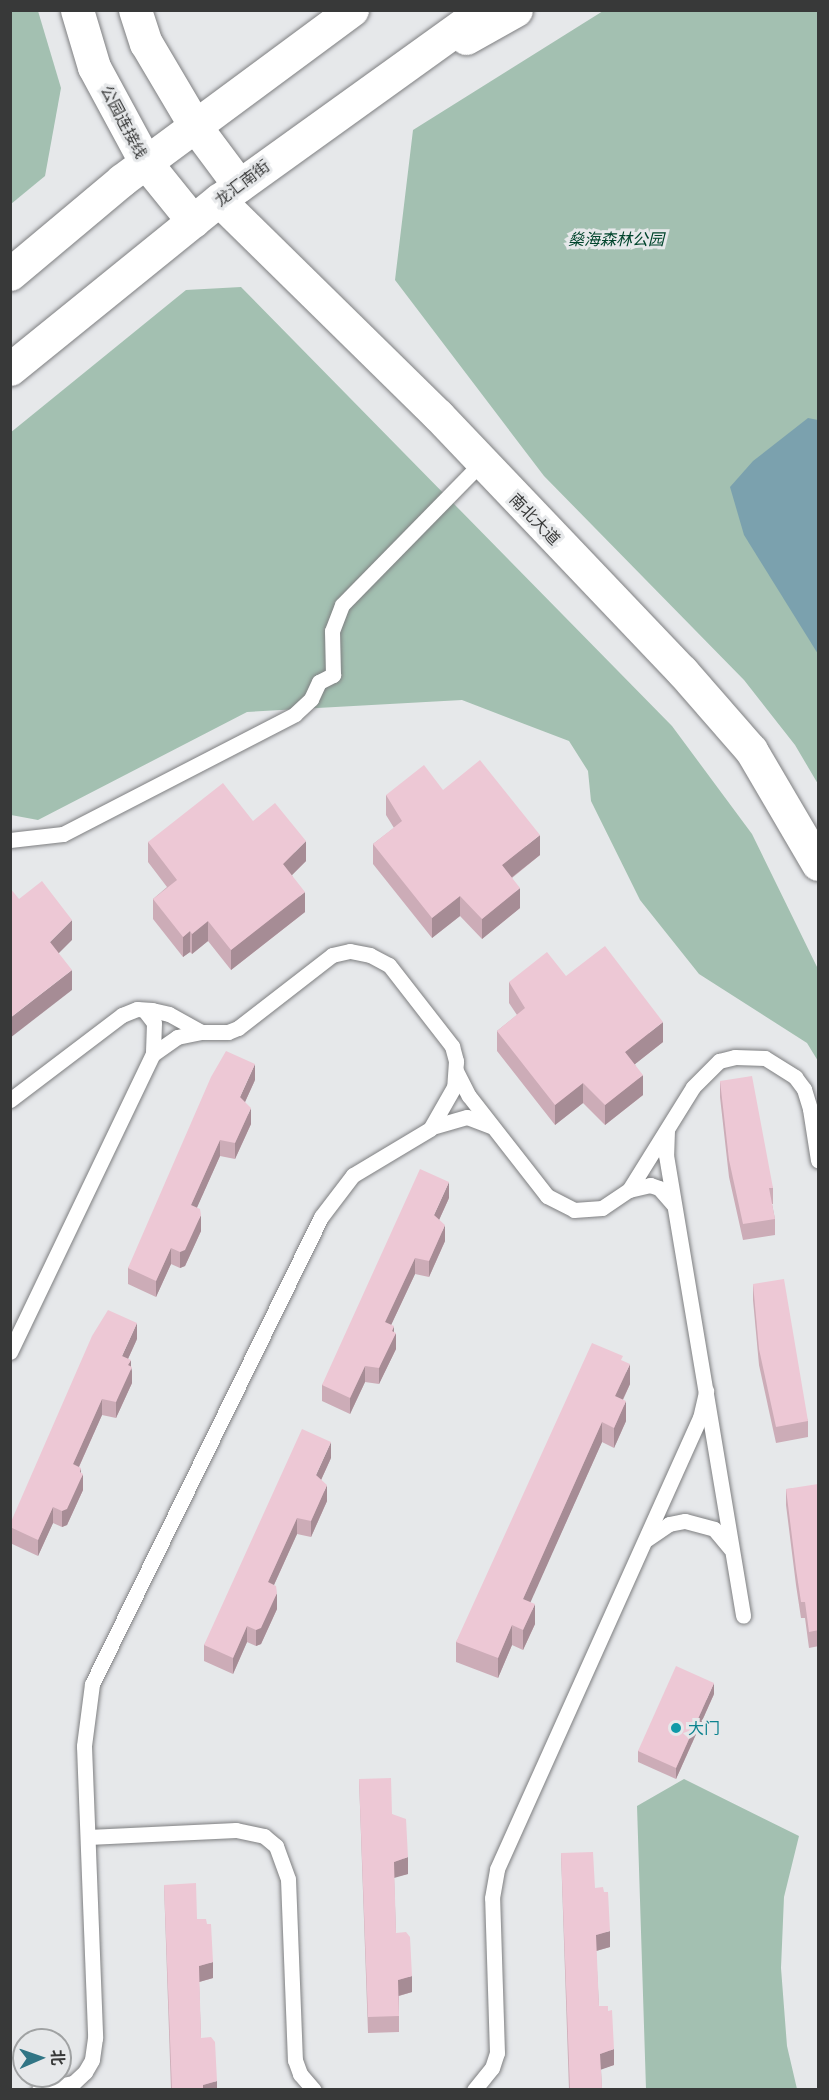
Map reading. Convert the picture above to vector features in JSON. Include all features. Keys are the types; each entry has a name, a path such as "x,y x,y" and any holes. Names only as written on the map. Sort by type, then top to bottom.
{"street":[{"name":"公园连接线","path":"77,10 94,67 146,163 193,220"},
{"path":"135,10 146,44 195,126 229,192"},
{"path":"10,274 146,163 352,10"},
{"name":"龙汇南街","path":"10,369 229,192 369,89 483,10"},
{"path":"369,89 516,10"},
{"name":"南北大道","path":"229,192 481,463 682,671 751,750 819,864"}],"lane":[{"path":"10,840 63,834 295,714 311,699 319,682 333,675 332,631 334,617 342,605 481,463"},
{"path":"153,1054 177,1037 238,1028 332,955 350,951 370,955 389,964 452,1046 461,1085 547,1196 560,1206 587,1212 616,1202 629,1190 668,1124 704,1073 719,1061 750,1054 782,1065 804,1089 819,1160"},
{"path":"10,1352 153,1054 154,1023 144,1010"},
{"path":"10,1100 122,1015 144,1010 169,1014 201,1032"},
{"path":"430,1129 443,1111 456,1071"},
{"path":"39,2090 73,2083 92,2060 95,2038 85,1723 92,1684 100,1665 330,1201 371,1161 430,1129 467,1117 492,1126"},
{"path":"668,1124 666,1149 674,1205 743,1616"},
{"path":"629,1190 650,1185 659,1188 674,1205"},
{"path":"474,2090 492,2068 497,2053 492,1898 497,1869 700,1418 706,1391"},
{"path":"645,1541 669,1524 685,1521 714,1529 732,1550"},
{"path":"88,1837 236,1830 264,1836 276,1846 288,1879 295,2060 300,2074 314,2090"}],"green space":[{"path":"11,10 38,11 61,88 45,176 11,204"},
{"name":"燊海森林公园","path":"603,11 818,11 818,784 795,745 744,680 544,476 395,280 413,130"},
{"path":"241,287 672,726 752,834 818,969 818,1061 807,1043 699,974 640,900 591,801 588,771 569,741 462,700 247,712 38,820 11,815 10,433 186,290"},
{"path":"684,1779 799,1836 784,1897 781,1968 787,2046 797,2089 646,2089 637,1806"}],"water":[{"path":"808,418 818,420 818,654 744,535 730,487 753,461"}],"building":[{"path":"480,760 540,835 502,865 520,888 482,919 460,896 432,918 373,844 402,821 386,795 424,765 443,790"},
{"path":"223,783 253,821 275,803 306,841 283,864 305,892 231,950 208,921 192,934 190,931 183,937 153,899 177,880 148,842"},
{"path":"42,881 72,920 50,942 72,970 10,1018 10,888 19,899"},
{"path":"605,946 663,1022 625,1052 643,1075 605,1105 583,1083 555,1105 497,1031 525,1008 509,982 547,952 566,976"},
{"path":"226,1051 255,1064 240,1097 251,1108 235,1143 220,1140 191,1205 200,1209 201,1215 185,1250 180,1252 171,1248 156,1281 128,1268 211,1077"},
{"path":"752,1076 773,1188 769,1188 775,1219 743,1224 729,1160 720,1081"},
{"path":"420,1169 449,1182 434,1215 445,1225 429,1261 415,1258 385,1322 394,1326 392,1331 396,1333 379,1368 365,1366 350,1398 322,1385"},
{"path":"784,1279 808,1421 776,1427 759,1349 753,1284"},
{"path":"108,1310 137,1323 122,1356 131,1360 128,1365 132,1367 116,1402 102,1399 73,1464 81,1468 80,1472 83,1474 67,1509 62,1511 53,1507 38,1540 10,1527 10,1524 92,1336"},
{"path":"592,1343 623,1356 621,1360 630,1364 615,1396 626,1401 614,1428 602,1422 523,1599 535,1604 523,1630 512,1625 498,1658 456,1642"},
{"path":"302,1429 331,1442 316,1475 327,1485 311,1521 297,1518 268,1582 276,1586 277,1593 261,1628 256,1630 247,1626 233,1658 204,1645"},
{"path":"818,1484 819,1630 809,1632 805,1602 801,1602 786,1489"},
{"name":"大门","path":"676,1666 714,1683 676,1768 638,1751"},
{"path":"391,1778 392,1814 406,1819 408,1857 394,1862 396,1933 406,1932 410,1937 412,1976 398,1980 399,2016 368,2017 359,1779"},
{"path":"593,1852 595,1888 603,1887 604,1892 608,1892 610,1931 596,1935 599,2006 608,2006 608,2011 612,2010 614,2049 600,2054 602,2089 570,2090 561,1853"},
{"path":"196,1883 197,1919 206,1919 207,1924 211,1924 213,1962 199,1966 201,2038 211,2037 215,2042 217,2081 203,2085 203,2090 172,2090 164,1885"}],"place":[{"name":"大门","path":"676,1728"}]}
